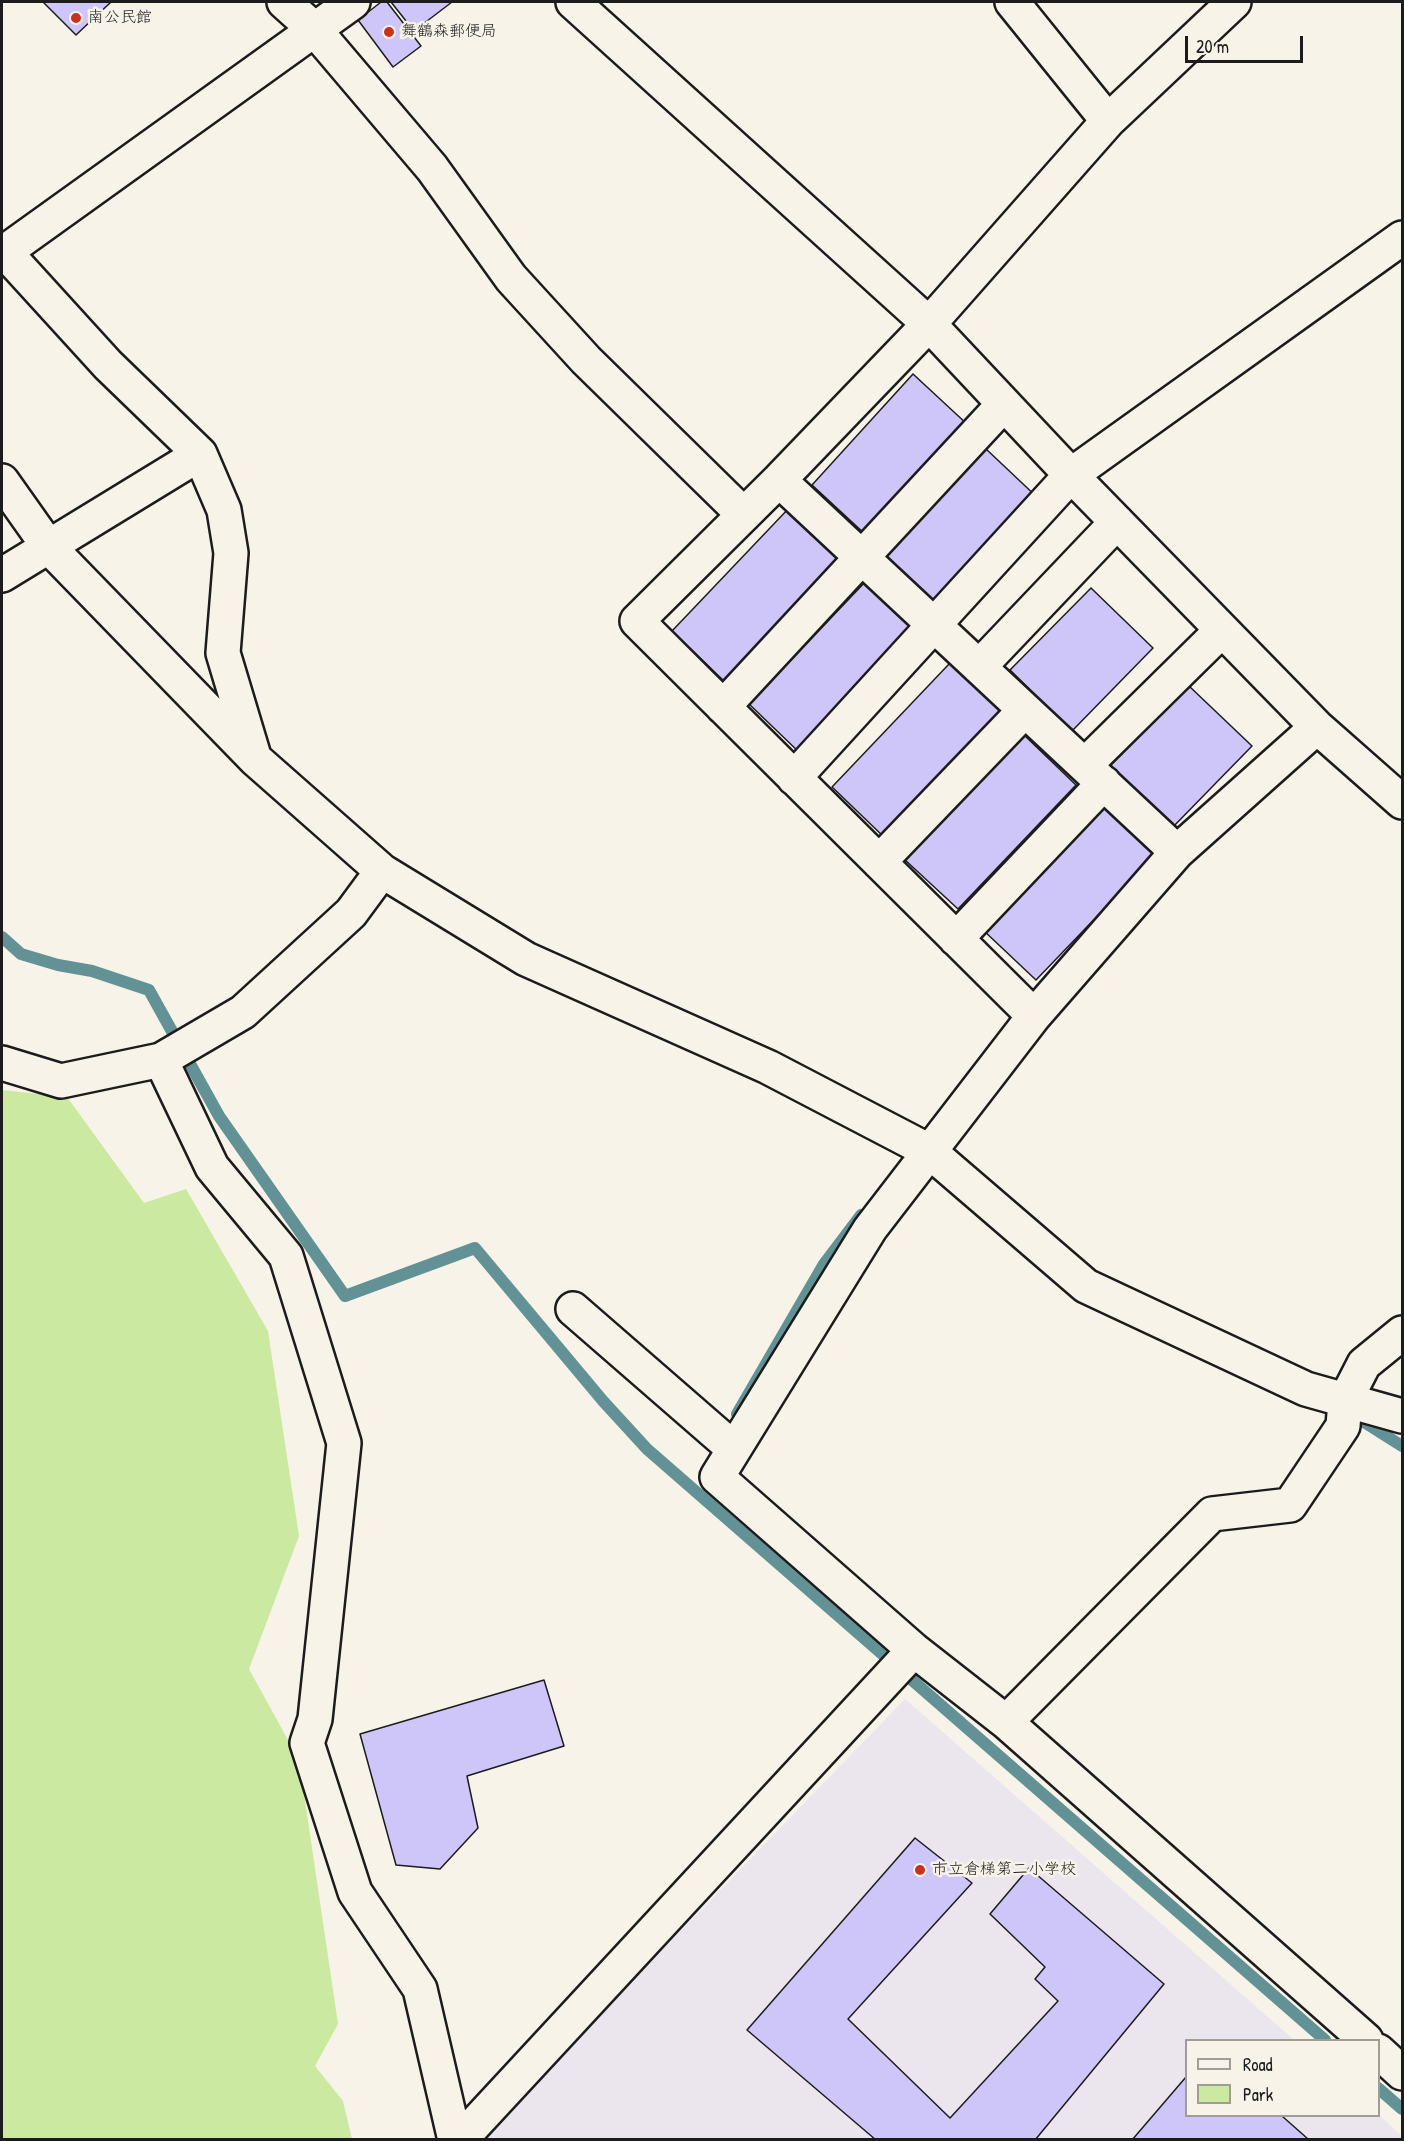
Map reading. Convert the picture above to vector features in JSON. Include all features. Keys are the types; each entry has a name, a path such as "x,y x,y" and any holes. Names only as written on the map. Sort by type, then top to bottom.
{"street":[{"path":"284,2 314,29 432,168 511,278 586,360 744,515"},
{"path":"255,759 223,653 231,553 224,510 200,454 108,365 4,254 353,2"},
{"path":"573,2 929,324 1071,475 1317,727 1402,802"},
{"path":"1012,2 1108,122"},
{"path":"1034,1016 637,621 779,480 929,324 1108,122 1234,2"},
{"path":"794,778 1071,475 1402,238"},
{"path":"723,707 1004,404"},
{"path":"2,575 200,454"},
{"path":"779,480 1177,852"},
{"path":"2,481 48,546 255,759 382,871 526,959 768,1067 929,1151 1086,1287 1306,1389 1402,1416"},
{"path":"979,667 1118,522"},
{"path":"956,939 1094,774 1222,630"},
{"path":"879,862 1025,710"},
{"path":"1317,727 1177,852 1034,1016 870,1228 717,1477 914,1650 1006,1722 1365,2039"},
{"path":"2,1063 61,1082 161,1060 243,1011 351,913 382,871"},
{"path":"161,1060 212,1167 286,1256 344,1443 315,1719 307,1743 355,1892 420,1989 455,2139"},
{"path":"573,1309 734,1449"},
{"path":"1006,1722 1212,1514 1290,1505 1343,1426 1345,1401 1364,1364 1402,1333"},
{"path":"460,2139 914,1650"},
{"path":"1380,2054 1402,2073"}],"shaded area":[{"name":"市立倉梯第二小学校","path":"905,1699 1293,2039 1185,2039 1185,2117 1380,2116 1402,2136 1402,2139 487,2140 486,2132"}],"green space":[{"path":"2,1090 67,1097 144,1203 186,1189 268,1331 299,1536 249,1669 299,1760 338,2024 315,2066 343,2101 352,2139 2,2140"}],"building":[{"name":"南公民館","path":"43,2 111,2 76,35"},
{"path":"381,2 387,2 421,46 393,67 358,20"},
{"path":"391,2 452,2 414,31"},
{"path":"913,374 968,425 866,535 812,485"},
{"path":"985,448 1040,500 939,608 885,557"},
{"path":"790,507 843,558 725,682 672,631"},
{"path":"867,580 920,631 802,755 749,704"},
{"path":"1091,588 1153,648 1072,731 1010,670"},
{"path":"950,663 1004,714 885,838 832,787"},
{"path":"1189,686 1252,746 1171,829 1108,768"},
{"path":"1023,734 1076,785 958,909 904,859"},
{"path":"1102,806 1155,856 1036,980 983,930"},
{"path":"544,1680 564,1746 467,1776 478,1828 440,1869 396,1865 360,1734"},
{"path":"915,1838 972,1883 848,2019 950,2118 1058,2001 1035,1979 1045,1967 990,1914 1029,1868 1164,1984 1035,2140 876,2140 747,2030"},
{"path":"1185,2078 1185,2117 1283,2117 1308,2139 1132,2140"}],"waterway":[{"path":"2,937 21,954 58,965 92,971 149,990 219,1116 345,1296 475,1248 603,1401 647,1449 1324,2039"},
{"path":"737,1414 824,1264 861,1215"},
{"path":"1353,1415 1402,1446"},
{"path":"1380,2090 1402,2109"}],"place":[{"name":"南公民館","path":"76,18"},
{"name":"舞鶴森郵便局","path":"389,32"},
{"name":"市立倉梯第二小学校","path":"920,1870"}]}
